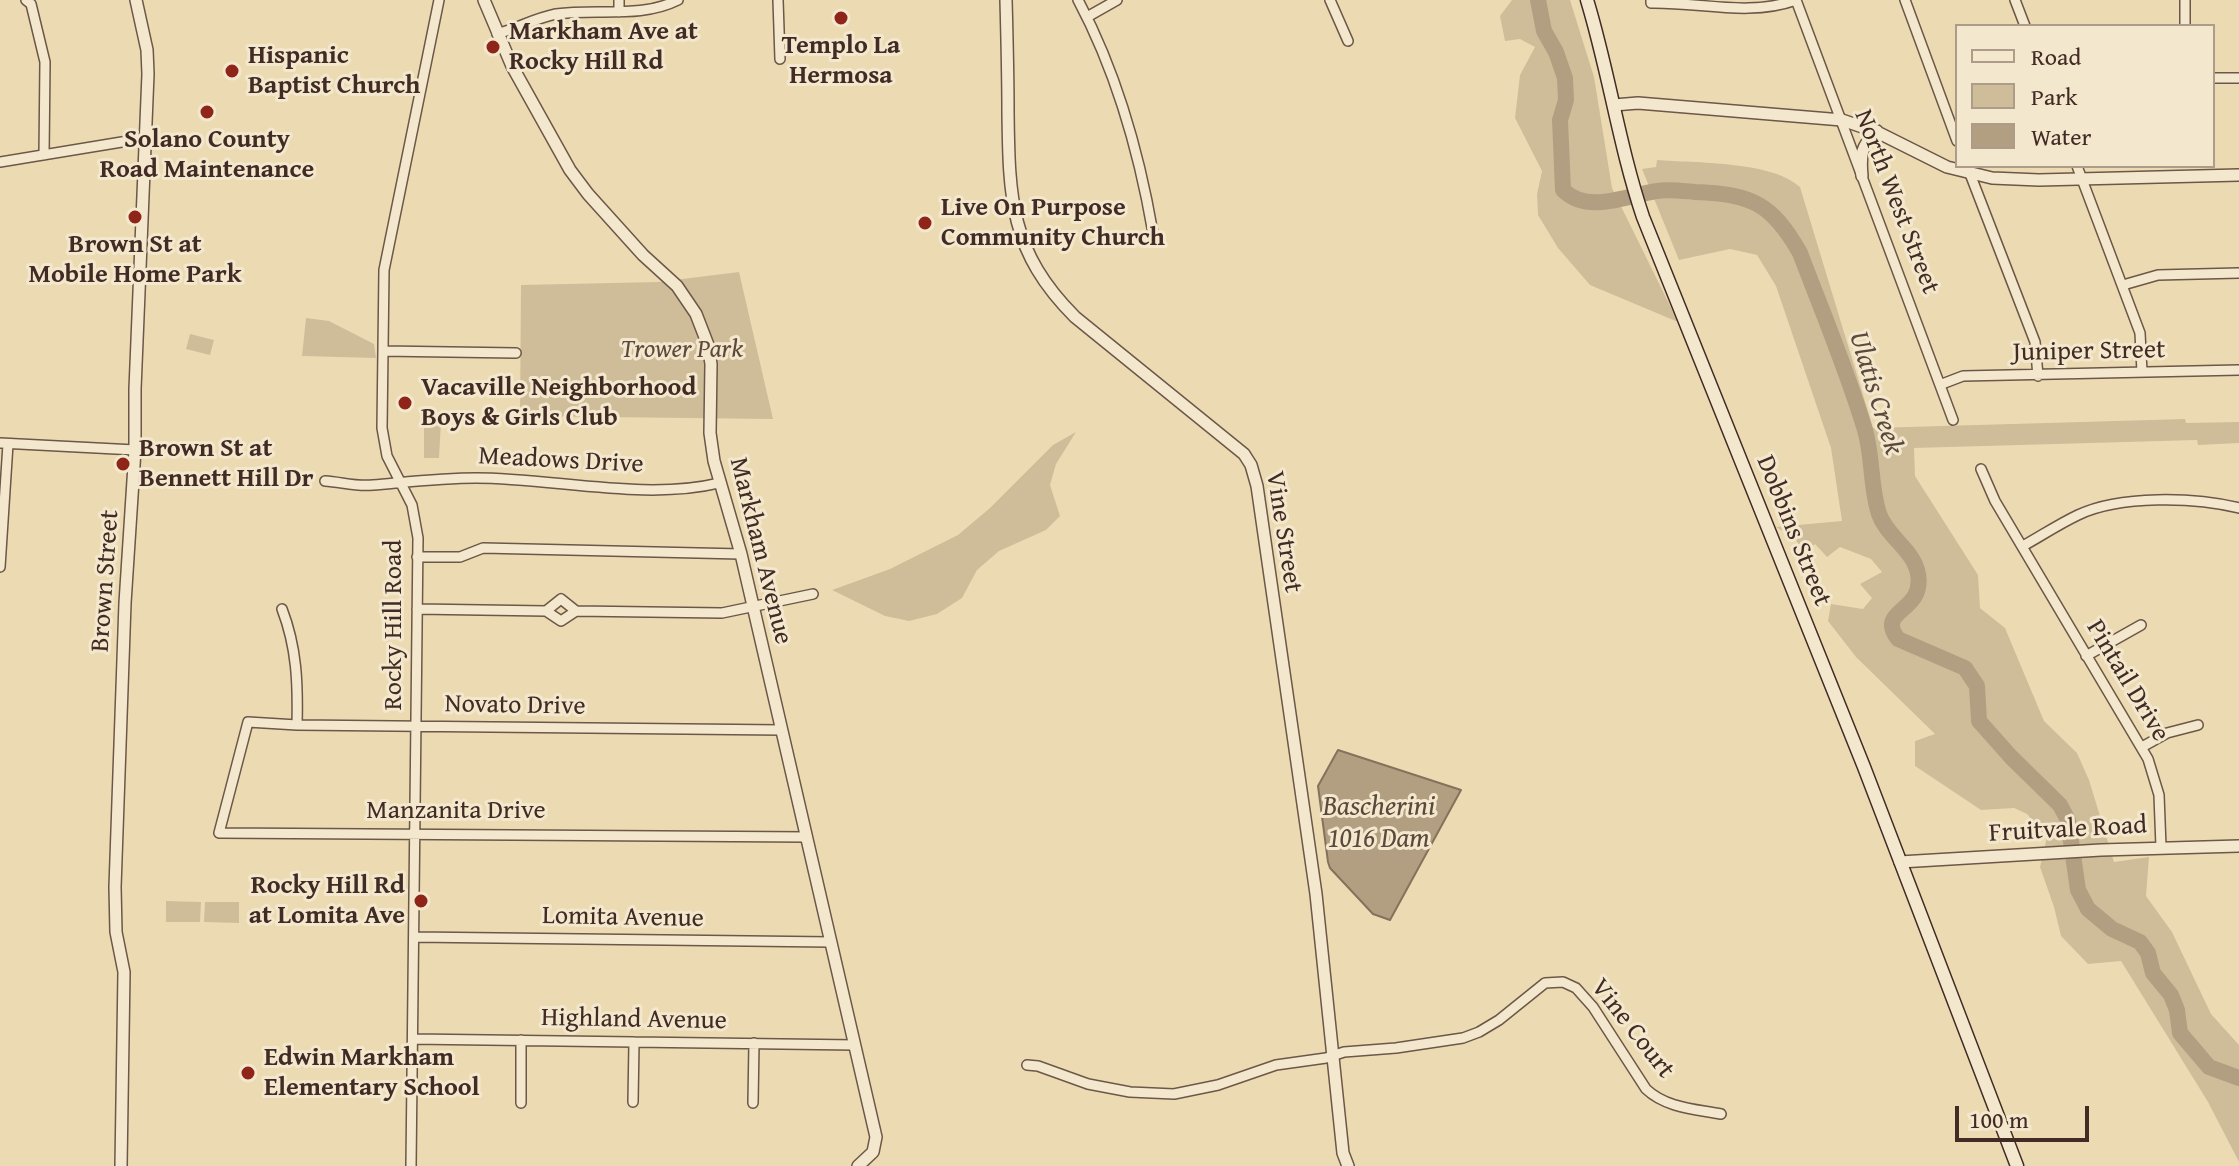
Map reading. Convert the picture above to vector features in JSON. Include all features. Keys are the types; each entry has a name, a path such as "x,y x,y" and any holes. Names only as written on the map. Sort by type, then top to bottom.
{"main road":[{"path":"1587,0 1614,105"},
{"name":"Dobbins Street","path":"1614,105 1630,179 1643,217 1859,754 2017,1166"}],"street":[{"path":"26,0 31,4 45,62 44,155"},
{"name":"Brown Street","path":"121,1166 124,972 116,932 115,887 146,138 147,50 136,0"},
{"name":"Rocky Hill Road","path":"411,1166 416,522 387,456 382,428 384,270 439,0"},
{"name":"Markham Avenue","path":"484,0 533,107 570,170 643,255 677,286 696,314 708,345 711,364 710,433 719,483 754,607 876,1137 873,1152 858,1166"},
{"path":"619,0 619,12"},
{"path":"497,34 560,14 646,11 678,0"},
{"path":"778,0 780,59"},
{"name":"Vine Street","path":"1006,0 1010,190 1018,228 1034,264 1054,295 1075,317 1244,454 1251,465 1257,486 1316,894 1343,1153 1348,1166"},
{"path":"1078,0 1109,66 1129,124 1143,175 1153,233"},
{"path":"1087,17 1117,0"},
{"path":"1330,0 1348,41"},
{"path":"1651,0 1651,3 1749,9 1772,8 1796,0"},
{"name":"North West Street","path":"1796,0 1953,420"},
{"path":"1905,0 1955,136"},
{"path":"2015,0 2024,24"},
{"path":"2185,0 2185,24"},
{"path":"2215,78 2239,78"},
{"path":"1614,105 1654,104 1824,116 1877,131 1923,157 1955,166"},
{"path":"1862,176 1861,152 1877,131"},
{"path":"0,162 146,138"},
{"path":"2078,168 2140,333 2142,372"},
{"path":"1969,170 2014,180 2239,175"},
{"path":"1969,170 2035,342 2038,376"},
{"path":"2123,285 2158,275 2239,273"},
{"path":"383,351 516,353"},
{"name":"Juniper Street","path":"1942,384 1963,376 2239,370"},
{"path":"0,567 4,444 135,450"},
{"name":"Pintail Drive","path":"1981,469 1995,501 2142,747 2157,786 2161,847"},
{"name":"Meadows Drive","path":"325,481 373,486 478,478 663,489 705,487 719,483"},
{"path":"2023,546 2080,514 2116,503 2213,502 2239,508"},
{"path":"417,557 460,557 483,548 741,554"},
{"path":"417,609 546,611 561,621 576,611 722,613 813,594"},
{"path":"546,611 561,599 576,611"},
{"path":"282,609 298,670 297,725"},
{"path":"2086,656 2141,625"},
{"name":"Novato Drive","path":"248,722 416,727 782,730"},
{"name":"Manzanita Drive","path":"248,722 219,833 807,837"},
{"path":"2142,747 2167,733 2198,725"},
{"name":"Fruitvale Road","path":"1900,862 2054,852 2239,846"},
{"name":"Lomita Avenue","path":"414,937 831,942"},
{"name":"Vine Court","path":"1027,1065 1088,1084 1153,1095 1218,1085 1265,1068 1334,1055 1463,1038 1499,1020 1545,983 1563,982 1576,988 1593,1007 1653,1096 1686,1108 1721,1114"},
{"name":"Highland Avenue","path":"413,1039 855,1045"},
{"path":"521,1040 521,1103"},
{"path":"633,1102 634,1042"},
{"path":"753,1103 754,1043"}],"green space":[{"path":"1512,0 1570,0 1594,77 1612,188 1678,322 1590,285 1558,248 1538,215 1537,194 1542,171 1515,118 1520,75 1535,47 1520,39 1505,41 1500,16"},
{"path":"1657,160 1752,168 1787,178 1800,187 1873,428 2185,419 2186,423 2239,422 2239,443 2198,445 2197,440 1914,448 1915,476 1978,575 1980,608 2005,628 2044,721 2077,753 2089,780 2114,862 2149,857 2146,896 2172,932 2211,1014 2239,1045 2239,1162 2208,1102 2121,961 2088,964 2061,936 2040,867 2047,837 2027,814 2014,808 1981,810 1915,766 1915,741 1935,734 1856,657 1828,621 1831,604 1863,609 1872,598 1860,584 1882,572 1871,559 1840,547 1827,557 1815,544 1804,554 1795,538 1776,527 1842,521 1831,448 1776,286 1757,255 1730,249 1679,260 1642,169 1656,167"},
{"name":"Trower Park","path":"739,272 773,419 520,416 521,285 658,282"},
{"path":"306,318 329,321 374,344 376,358 302,356"},
{"path":"190,334 214,340 210,355 186,349"},
{"path":"424,422 441,422 439,458 424,458"},
{"path":"1076,432 1056,464 1050,485 1060,516 1046,530 999,551 977,570 962,598 937,614 909,621 885,616 832,590 890,569 958,535 990,508 1053,445"},
{"path":"166,901 201,902 200,922 166,922"},
{"path":"205,902 239,902 239,923 204,922"}],"water":[{"name":"Bascherini 1016 Dam","path":"1338,750 1461,790 1390,920 1373,914 1330,868 1328,862 1318,786"}],"waterway":[{"name":"Ulatis Creek","path":"1538,0 1544,31 1565,78 1566,100 1560,120 1563,190 1573,197 1596,202 1666,190 1731,195 1758,204 1790,236 1800,253 1865,430 1879,514 1916,565 1918,587 1915,596 1892,622 1898,639 1965,668 1977,686 1979,721 2060,805 2068,820 2078,890 2088,909 2112,929 2140,942 2148,953 2153,973 2171,995 2180,1033 2209,1067 2239,1078"}],"place":[{"name":"Templo La Hermosa","path":"841,18"},
{"name":"Markham Ave at Rocky Hill Rd","path":"493,47"},
{"name":"Hispanic Baptist Church","path":"232,71"},
{"name":"Solano County Road Maintenance","path":"207,112"},
{"name":"Brown St at Mobile Home Park","path":"135,217"},
{"name":"Live On Purpose Community Church","path":"925,223"},
{"name":"Vacaville Neighborhood Boys & Girls Club","path":"405,403"},
{"name":"Brown St at Bennett Hill Dr","path":"123,464"},
{"name":"Rocky Hill Rd at Lomita Ave","path":"421,901"},
{"name":"Edwin Markham Elementary School","path":"248,1073"}]}
